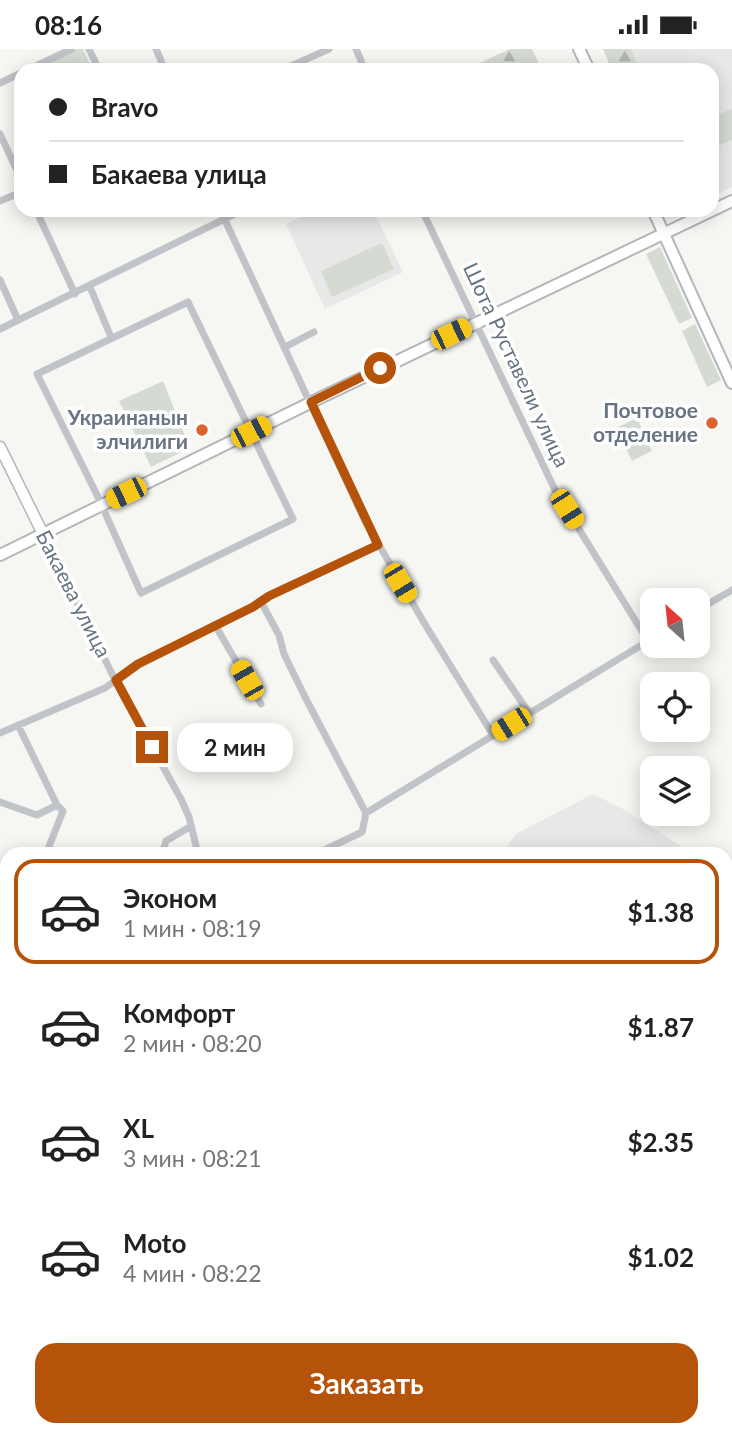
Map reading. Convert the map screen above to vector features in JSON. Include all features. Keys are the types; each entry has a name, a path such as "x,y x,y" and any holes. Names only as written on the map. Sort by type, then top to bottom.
{"main road":[{"path":"656,217 732,383"},
{"path":"0,555 476,322 698,217"},
{"name":"Бакаева улица","path":"0,447 43,534"}],"street":[{"path":"44,63 72,49"},
{"path":"305,63 329,49"},
{"path":"0,134 14,164"},
{"path":"39,217 75,294"},
{"path":"0,329 90,287 218,217"},
{"path":"225,217 378,545 493,735"},
{"name":"Шота Руставели улица","path":"425,217 556,492 640,622"},
{"path":"0,280 18,320"},
{"path":"90,287 111,337"},
{"path":"188,302 251,432 293,519 141,593 102,505 37,374 188,302"},
{"path":"285,347 314,332"},
{"name":"Бакаева улица","path":"43,534 116,680 170,778 191,826 196,847"},
{"path":"0,733 105,688 138,664 378,545"},
{"path":"710,603 732,590"},
{"path":"261,602 279,635 284,654 305,697 366,813 362,832 331,847"},
{"path":"215,625 261,704"},
{"path":"366,813 640,646"},
{"path":"493,660 529,713"},
{"path":"18,725 57,806 63,811 49,847"},
{"path":"0,802 37,815 57,806"},
{"path":"164,847 166,841 191,826"}],"shaded area":[{"path":"603,49 732,49 732,187 719,193 719,63 610,63"},
{"path":"300,217 376,217 403,272 325,309 286,224"},
{"path":"593,794 640,820 640,826 649,826 682,847 507,847 516,834"}],"green space":[{"path":"83,49 90,63 48,63"},
{"path":"510,49 532,49 539,63 479,63"},
{"path":"603,49 631,49 637,63 609,63"},
{"path":"732,109 732,140 719,145 719,114"},
{"path":"382,243 394,269 332,297 321,271"},
{"path":"660,247 692,318 679,324 646,254"},
{"path":"695,324 721,380 707,387 682,331"},
{"path":"163,381 190,448 151,467 119,401"},
{"path":"637,418 652,451 632,461 616,428"}],"place":[{"name":"Почтовое отделение","path":"712,423"},
{"name":"Украинанын элчилиги","path":"202,430"}],"route":[{"path":"152,747 116,680 126,671 253,607 269,596 378,545 311,402 380,368"}]}
